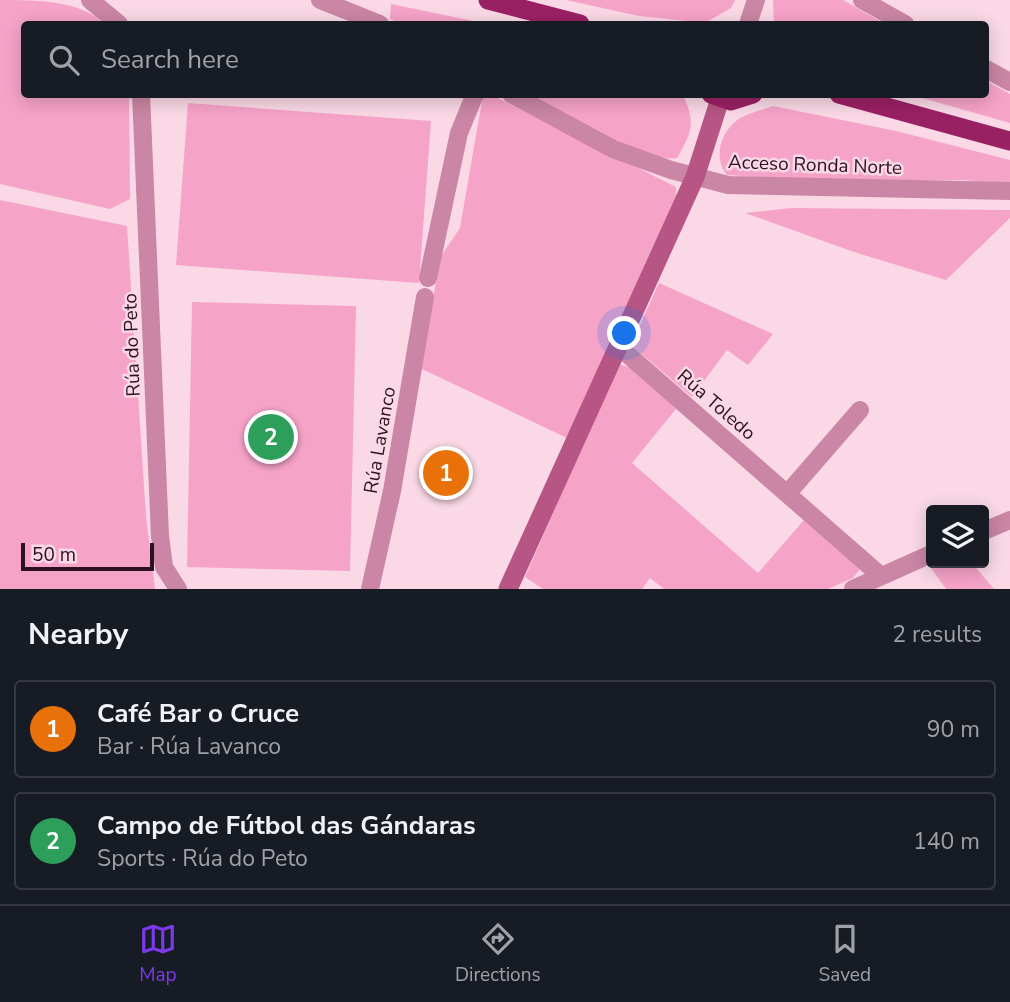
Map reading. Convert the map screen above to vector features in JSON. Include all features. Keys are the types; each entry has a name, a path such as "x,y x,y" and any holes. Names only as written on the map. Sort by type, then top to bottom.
{"highway":[{"path":"488,0 568,21"},
{"path":"719,98 731,102 742,98"},
{"path":"854,98 1010,141"}],"main road":[{"path":"508,589 695,177 716,98"}],"street":[{"path":"90,0 115,21"},
{"path":"320,0 372,21"},
{"path":"749,21 756,0"},
{"path":"862,0 900,21"},
{"path":"989,71 1010,82"},
{"name":"Rúa do Peto","path":"141,98 162,557 166,573 178,589"},
{"path":"428,278 459,132 473,98"},
{"name":"Acceso Ronda Norte","path":"518,98 612,149 695,177 728,185 1010,191"},
{"name":"Rúa Lavanco","path":"370,589 392,491 425,297"},
{"name":"Rúa Toledo","path":"618,346 881,576"},
{"path":"787,494 860,410"},
{"path":"989,529 1010,520"},
{"path":"853,589 926,556"}],"shaded area":[{"path":"0,0 42,1 83,10 100,21 21,21 21,98 129,98 130,199 110,209 0,184"},
{"path":"566,0 735,0 731,8 708,21 639,16"},
{"path":"773,0 843,0 880,21 774,21"},
{"path":"391,4 473,21 394,21 390,19"},
{"path":"989,83 1010,94 1010,123 922,98 989,98"},
{"path":"482,98 498,98 676,187 676,196 567,438 420,368 441,256 460,228"},
{"path":"536,98 684,98 690,113 689,134 677,158 644,153 603,135"},
{"path":"188,103 431,121 419,283 176,265"},
{"path":"773,106 896,131 1010,160 1010,186 965,180 827,182 727,175 721,162 720,147 730,127 749,114"},
{"path":"0,200 127,226 146,517 155,589 0,589"},
{"path":"792,208 1010,210 1010,218 946,280 854,252 745,213"},
{"path":"659,283 773,334 748,365 727,350 692,397 631,345"},
{"path":"192,302 356,306 350,571 187,567"},
{"path":"618,364 635,369 676,409 632,463 758,573 804,520 860,569 853,578 828,589 664,589 650,578 642,589 543,589 525,577"},
{"path":"931,568 976,568 994,589 946,589"}],"place":[{"name":"Campo de Fútbol das Gándaras","path":"271,437"},
{"name":"Café Bar o Cruce","path":"446,473"}]}
